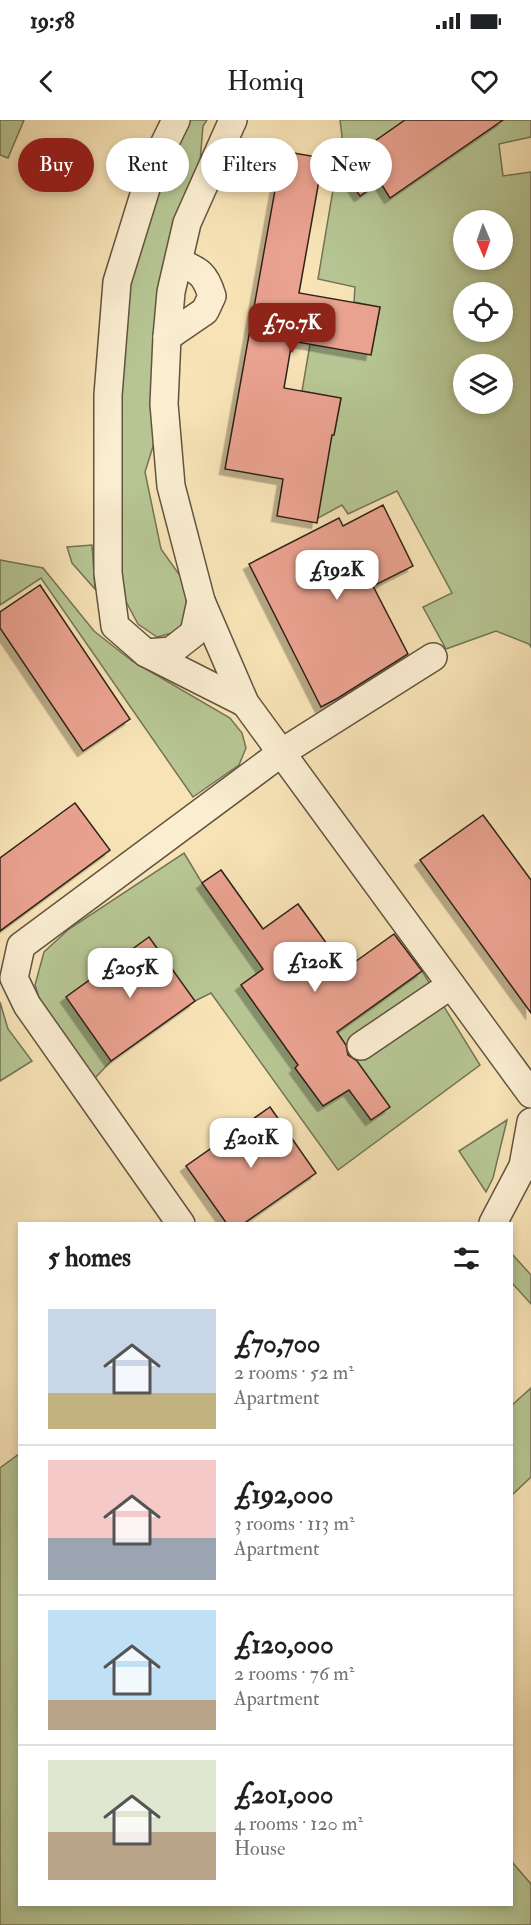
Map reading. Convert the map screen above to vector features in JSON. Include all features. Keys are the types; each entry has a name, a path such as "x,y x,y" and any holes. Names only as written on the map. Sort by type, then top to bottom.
{"lane":[{"path":"176,120 152,169 117,282 108,395 108,573 115,626 146,653 245,703"},
{"path":"233,120 187,224 171,292 167,337 164,404 171,486 201,601 245,703 531,1094"},
{"path":"167,337 205,311 212,296 209,285 201,272 179,262"},
{"path":"146,653 171,651 194,633 201,601"},
{"path":"180,1222 27,1005 14,978 21,946 281,753 433,657"},
{"path":"361,1046 451,984"},
{"path":"494,1222 523,1166 531,1122"}],"green space":[{"path":"0,120 24,120 8,158 0,155"},
{"path":"189,120 207,120 203,126 201,138 200,162 155,440 145,472 161,549 186,584 190,614 176,632 157,637 138,624 122,594 119,386 125,312 138,244 156,192 189,192 189,138 179,138"},
{"path":"340,120 531,120 531,137 499,144 503,176 531,172 531,647 529,644 496,631 446,649 423,607 452,593 397,491 348,514 342,505 311,522 314,498 307,430 334,435 341,398 302,391 310,344 371,354 380,307 354,302 355,287 318,279 333,192 392,192 392,138 342,138"},
{"path":"92,545 95,589 72,563 67,547"},
{"path":"0,560 43,568 94,631 132,661 230,718 242,733 246,748 239,765 193,797 41,578 0,605"},
{"path":"184,853 202,883 221,870 263,929 298,904 372,1007 422,971 480,1065 338,1170 211,993 195,1001 111,1061 95,1078 43,1010 35,985 44,952 69,929"},
{"path":"0,1002 8,1029 32,1061 0,1081"},
{"path":"507,1120 493,1178 486,1192 459,1151"},
{"path":"513,1255 531,1275 531,1304 513,1284"},
{"path":"531,1388 531,1477 513,1494 513,1404"},
{"path":"18,1455 18,1906 513,1906 513,1863 531,1884 531,1925 0,1925 0,1468"}],"building":[{"path":"405,120 503,120 390,198 386,192 392,192 392,138 379,138"},
{"path":"298,154 310,156 310,192 317,192 299,293 380,307 371,355 292,341 284,388 341,398 334,435 332,435 317,523 277,516 283,479 225,469 275,192 298,192"},
{"path":"383,505 413,566 373,586 408,654 321,707 249,564 339,518 343,526"},
{"path":"40,585 130,719 83,751 0,628 0,612"},
{"path":"75,803 110,850 0,931 0,858"},
{"path":"483,815 531,880 531,1013 420,860"},
{"path":"221,870 263,929 298,904 345,969 394,934 422,971 337,1032 346,1045 348,1055 357,1061 390,1107 371,1120 349,1090 323,1106 295,1068 298,1065 241,985 263,969 202,883"},
{"path":"149,937 195,1001 111,1061 66,997"},
{"path":"270,1107 316,1173 246,1222 226,1222 186,1166"}]}
